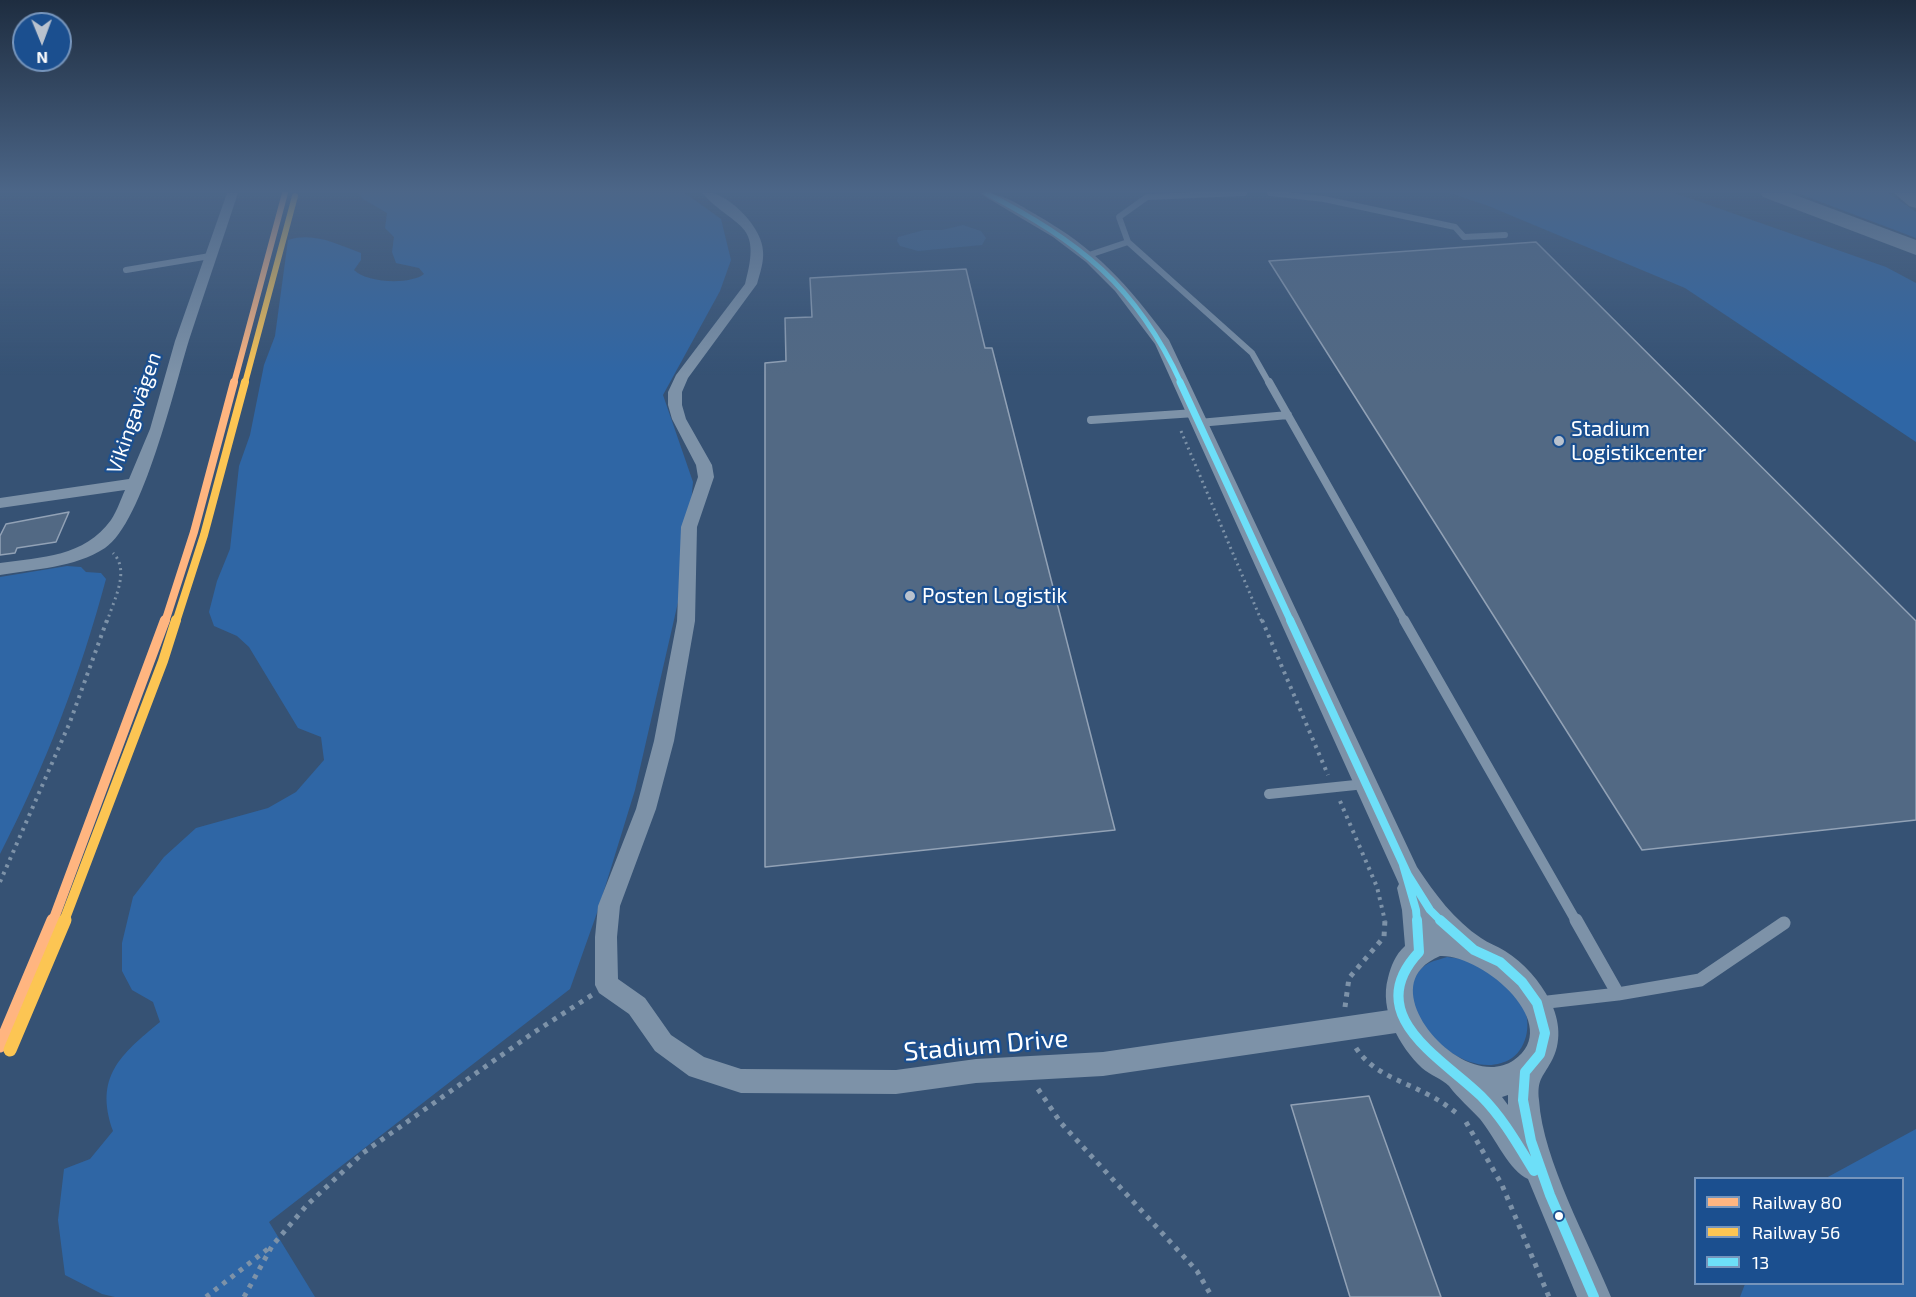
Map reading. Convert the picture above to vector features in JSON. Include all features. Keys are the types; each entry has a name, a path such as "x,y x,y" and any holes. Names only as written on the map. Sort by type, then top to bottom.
{"street":[{"path":"607,985 606,937 609,906 646,809 664,741 686,621 689,527 706,477 704,465 679,419 675,405 675,392 681,378 751,284 756,271 756,254"},
{"path":"1083,254 1120,286 1163,344 1408,875 1430,910 1474,950"},
{"name":"Vikingavägen","path":"0,569 64,559 100,543 120,519 157,429 210,256"},
{"path":"0,503 135,483"},
{"path":"1408,875 1416,910 1419,952"},
{"path":"1455,1074 1481,1082 1505,1081 1525,1072 1539,1054 1545,1033 1537,1003 1522,982 1500,962 1455,943 1437,943 1419,952 1405,966 1399,986 1399,1002 1403,1020 1409,1033 1434,1058 1478,1093 1500,1117 1550,1195"},
{"name":"Stadium Drive","path":"607,985 637,1006 663,1043 698,1067 741,1080 897,1082 976,1071 1103,1064 1403,1020"},
{"path":"1525,1072 1523,1100 1529,1131 1550,1195 1594,1297"}],"lane":[{"path":"1086,256 1093,254"},
{"path":"1141,254 1252,353 1618,994"},
{"path":"126,270 210,256"},
{"path":"1091,420 1173,414 1197,418 1288,416"},
{"path":"1269,794 1366,784"},
{"path":"1537,1003 1618,994 1700,980 1784,923"}],"path":[{"path":"1173,414 1334,787 1385,912 1384,936 1368,957 1351,970 1344,995 1347,1027 1359,1055 1382,1073 1434,1097 1464,1118 1486,1151 1499,1178 1549,1297"},
{"path":"0,882 70,722 106,624 122,572 119,559 100,543"},
{"path":"244,1297 272,1246 307,1205 363,1153 533,1033 607,985"},
{"path":"1027,1067 1036,1087 1061,1123 1197,1271 1212,1297"},
{"path":"206,1297 272,1246"}],"shaded area":[{"path":"286,254 361,254 361,260 354,270 368,278 378,280 409,280 424,274 419,268 396,263 393,254 729,254 731,260 720,291 663,395 693,482 684,576 635,790 598,910 570,989 269,1222 315,1297 115,1297 102,1294 65,1275 58,1220 64,1169 90,1159 113,1131 107,1096 109,1081 114,1069 133,1045 160,1022 153,1002 132,990 122,971 122,943 133,897 164,857 196,828 268,808 296,792 324,760 321,737 298,728 249,647 237,636 214,626 209,612 217,581 230,549 239,466 250,435 264,365 275,336"},
{"path":"1602,254 1848,254 1886,267 1916,283 1916,442 1685,288"},
{"path":"67,566 81,567 86,572 101,573 106,579 85,649 47,754 0,854 0,577"},
{"path":"1447,957 1470,960 1486,966 1499,976 1520,1000 1527,1018 1527,1033 1522,1047 1512,1058 1492,1065 1470,1062 1449,1051 1431,1034 1418,1015 1412,995 1415,977 1429,963"},
{"path":"1916,1129 1916,1297 1740,1297 1745,1285 1904,1285 1904,1177 1828,1177"}],"building":[{"name":"Stadium Logistikcenter","path":"1374,254 1548,254 1916,621 1916,820 1642,850 1269,261"},
{"name":"Posten Logistik","path":"966,269 985,348 992,348 1115,830 765,867 765,363 786,361 785,318 812,317 810,278"},
{"path":"69,512 56,542 17,548 15,553 0,555 0,536 6,524"},
{"path":"1369,1096 1441,1297 1350,1297 1291,1105"}],"rail line":[{"name":"80","path":"0,1046 61,901 153,658 194,532 269,254"},
{"name":"56","path":"10,1050 71,905 163,661 204,535 280,254"}],"transit line":[{"name":"13","path":"1085,254 1122,289 1163,344 1408,875 1430,910 1446,926 1474,950 1500,962 1522,982 1537,1003 1545,1033 1540,1054 1525,1072 1523,1100 1531,1141 1550,1195 1594,1297"},
{"name":"13","path":"1403,865 1416,910 1419,952 1406,968 1401,980 1399,994 1404,1017 1420,1044 1489,1104 1510,1132 1534,1171"}],"place":[{"name":"Stadium Logistikcenter","path":"1559,441"},
{"name":"Posten Logistik","path":"910,596"}]}
